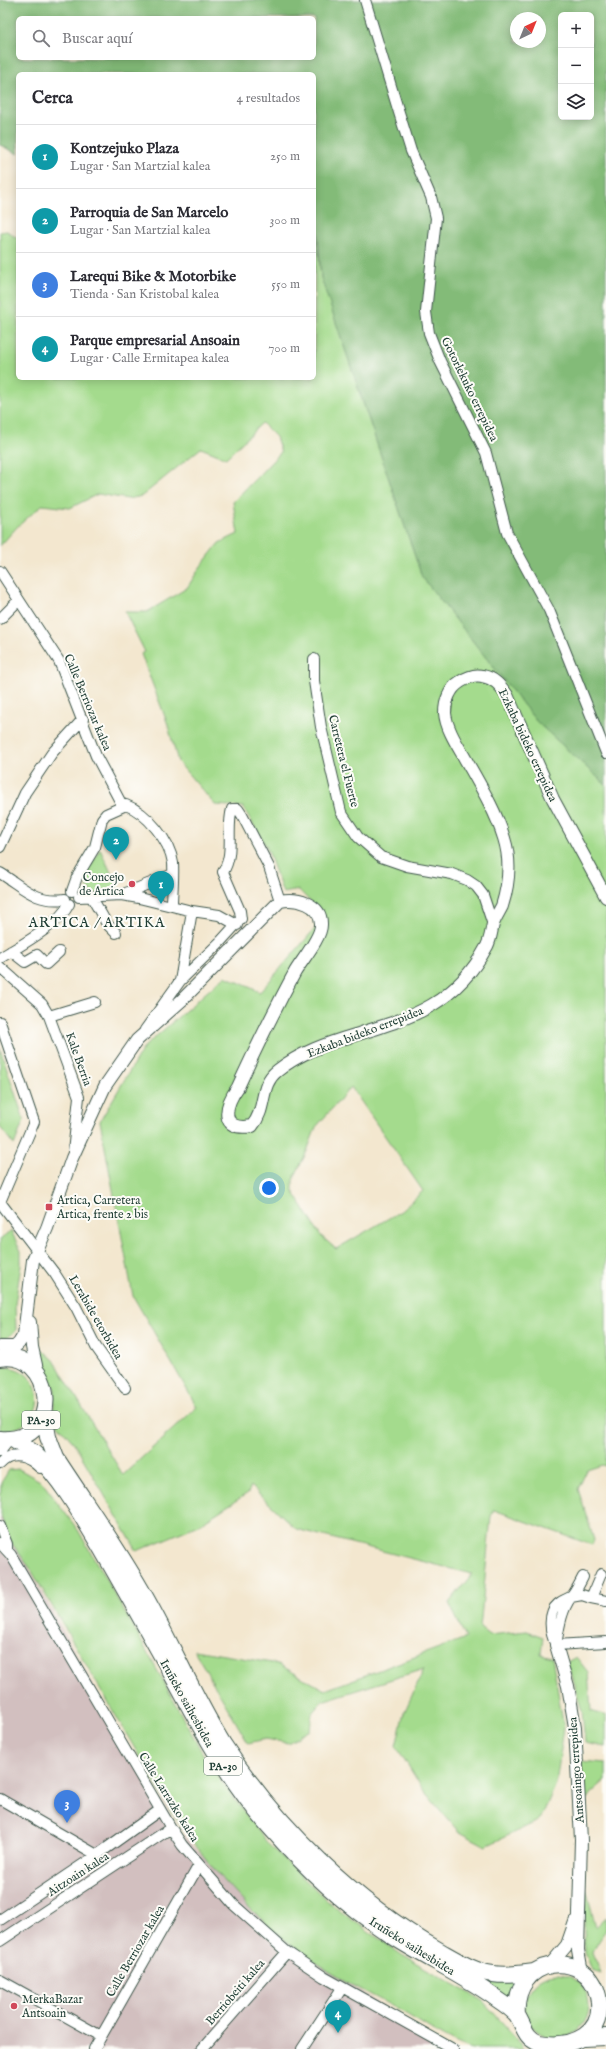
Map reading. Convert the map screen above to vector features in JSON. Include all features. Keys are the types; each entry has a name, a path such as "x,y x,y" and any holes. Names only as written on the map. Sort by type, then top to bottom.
{"highway":[{"path":"1,1354 23,1362 38,1374"},
{"name":"PA-30","path":"6,1443 27,1434 37,1426 44,1415 46,1395 44,1384 38,1374"},
{"name":"Iruñeko saihesbidea","path":"44,1415 48,1437 56,1458 140,1588 184,1674 223,1743 248,1780 274,1813 348,1887 380,1912 418,1938 462,1963 492,1974 512,1975 534,1972"},
{"name":"Iruñeko saihesbidea","path":"6,1443 34,1452 55,1476 134,1604 205,1737 250,1804 295,1855 339,1897 385,1931 483,1989 517,2015"},
{"name":"PA-30","path":"550,1965 567,1965 582,1972 589,1979 602,1999 599,2007 598,2018 593,2028 584,2038 569,2048 538,2046 522,2028 517,2015 516,2003 518,1991 525,1980 534,1972 550,1965"},
{"name":"PA-30","path":"584,2038 606,2037"}],"street":[{"name":"Gotorlekuko errepidea","path":"366,0 411,151 431,197 436,218 426,312 429,333 440,361 486,453 507,533 549,610 606,752"},
{"name":"Calle Berriozar kalea","path":"0,571 59,661 83,718 96,756 122,805"},
{"path":"0,619 19,600"},
{"name":"Carretera el Fuerte","path":"314,659 314,681 320,727 342,812 358,837 381,857 407,866 452,874 467,880 476,886 482,895 493,924"},
{"name":"Ezkaba bideko errepidea","path":"280,901 300,900 312,906 318,914 321,924 318,936 295,974 238,1087 230,1098 227,1107 227,1116 230,1123 236,1126 252,1126 259,1118 269,1079 286,1065 325,1045 396,1022 435,1004 462,980 476,964 492,934 493,924 502,906 509,871 504,838 487,798 452,735 445,714 447,697 454,686 466,678 480,675 490,678 499,684 507,695 553,799 606,896"},
{"path":"0,847 25,793 52,753 83,718"},
{"path":"0,958 37,936 66,910 77,877 95,847 102,819 106,814 122,805 136,808 165,842 172,861 172,906"},
{"path":"1,1354 16,1346 24,1335 30,1272 72,1158 105,1086 131,1048 143,1034 182,1000 280,901 269,867 238,809 232,809 229,818 228,864 223,872 240,911 241,918 237,925 180,980 149,1022 143,1034"},
{"path":"0,873 24,891 39,897 57,900 91,896 122,895 192,911 219,915 237,925"},
{"path":"122,895 173,874"},
{"path":"91,896 107,924 116,933"},
{"path":"180,980 192,911"},
{"path":"11,951 24,962 37,956 46,964 59,952"},
{"name":"Kale Berria","path":"0,967 42,1004 49,1016 79,1097 72,1158"},
{"path":"49,1016 95,1002"},
{"path":"0,1022 34,1122 0,1202"},
{"name":"Lerabide etorbidea","path":"0,1202 55,1274 76,1307 96,1347 126,1388"},
{"path":"28,1296 32,1347 38,1374"},
{"path":"0,1464 7,1458 14,1456 22,1456 28,1459 45,1473 62,1497 74,1506"},
{"name":"Calle Larrazko kalea","path":"0,1526 3,1541 160,1810 198,1865 234,1905 287,1952 342,1988 453,2049"},
{"path":"591,1598 601,1574"},
{"path":"583,1577 562,1615 556,1645 606,1642"},
{"path":"571,1597 582,1595 606,1600"},
{"name":"Antsoaingo errepidea","path":"556,1645 568,1686 575,1727 580,1840 578,1950 582,1972"},
{"path":"0,1799 97,1855"},
{"name":"Aitzoain kalea","path":"0,1920 97,1855 160,1810"},
{"name":"Aitzoain kalea","path":"0,1941 171,1828"},
{"name":"Calle Berriozar kalea","path":"94,2049 198,1865"},
{"name":"Antsoaingo errepidea","path":"550,1965 567,1945 573,1931 580,1897"},
{"name":"Berriobeiti kalea","path":"202,2049 287,1952"},
{"path":"0,1980 101,2036"},
{"path":"302,2049 342,1988"}],"shaded area":[{"path":"0,1516 108,1712 182,1834 276,1932 443,2049 0,2049"}],"green space":[{"path":"0,0 606,0 606,785 537,722 422,577 321,278 316,204 316,72 16,72 16,153 0,145"},
{"path":"316,226 321,278 422,577 537,722 606,785 606,1466 602,1465 587,1470 578,1489 594,1540 592,1545 494,1510 491,1516 480,1628 489,1635 527,1631 543,1637 541,1654 552,1657 564,1728 556,1784 540,1820 486,1846 458,1831 424,1791 396,1746 404,1713 424,1669 322,1701 312,1713 310,1730 288,1743 266,1739 248,1743 194,1650 278,1664 325,1690 466,1638 449,1603 472,1574 296,1529 251,1486 248,1493 198,1525 137,1551 74,1443 53,1419 55,1390 40,1361 37,1345 54,1360 123,1475 197,1407 133,1296 100,1121 144,1047 225,976 260,992 325,917 299,890 283,893 267,848 243,807 215,805 178,762 167,722 141,654 145,652 125,612 147,612 187,588 201,566 219,543 238,534 233,502 281,452 276,437 262,423 226,458 201,448 142,496 128,499 98,494 70,508 42,505 17,527 0,546 0,232 7,231 16,238 16,380 316,380","holes":["351,1087 423,1191 401,1211 336,1249 321,1236 293,1191 293,1180 307,1151 316,1127"]},
{"path":"100,849 120,892 91,894 91,889 87,888 87,882 81,882"},
{"path":"0,1048 24,1120 14,1145 0,1127"},
{"path":"11,1231 21,1251 21,1265 15,1304 16,1331 6,1338 0,1338 0,1240"},
{"path":"0,1367 16,1369 27,1376 35,1386 38,1398 36,1410 29,1420 17,1428 0,1431"},
{"path":"19,1469 42,1482 78,1530 209,1765 269,1845 333,1906 402,1955 482,2000 517,2039 523,2049 472,2049 444,2037 330,1972 306,1956 261,1919 222,1878 203,1856 170,1809 30,1568 10,1541 0,1514 1,1483 9,1470"},
{"path":"576,1657 588,1672 591,1711 606,1716 606,1747 585,1743 582,1711 567,1662"},
{"path":"581,1761 606,1763 606,1780 591,1793 584,1803"},
{"path":"586,1889 596,1927 606,1917 606,1930 598,1941 593,1952 601,1973 592,1970 585,1953 584,1928"},
{"path":"471,1974 515,1981 508,2001"},
{"path":"551,1974 563,1974 580,1983 587,1994 589,2006 587,2018 580,2029 563,2038 551,2038 539,2033 530,2024 525,2012 525,2000 530,1988 539,1979"}],"place":[{"name":"Parroquia de San Marcelo","path":"116,860"},
{"name":"Concejo de Artica","path":"132,884"},
{"name":"Kontzejuko Plaza","path":"161,904"},
{"name":"Artica, Carretera Artica, frente 2 bis","path":"49,1207"},
{"name":"Larequi Bike & Motorbike","path":"67,1823"},
{"name":"MerkaBazar Antsoain","path":"14,2006"},
{"name":"Parque empresarial Ansoain","path":"338,2033"}],"district":[{"name":"ARTICA / ARTIKA","path":"97,922"}]}
